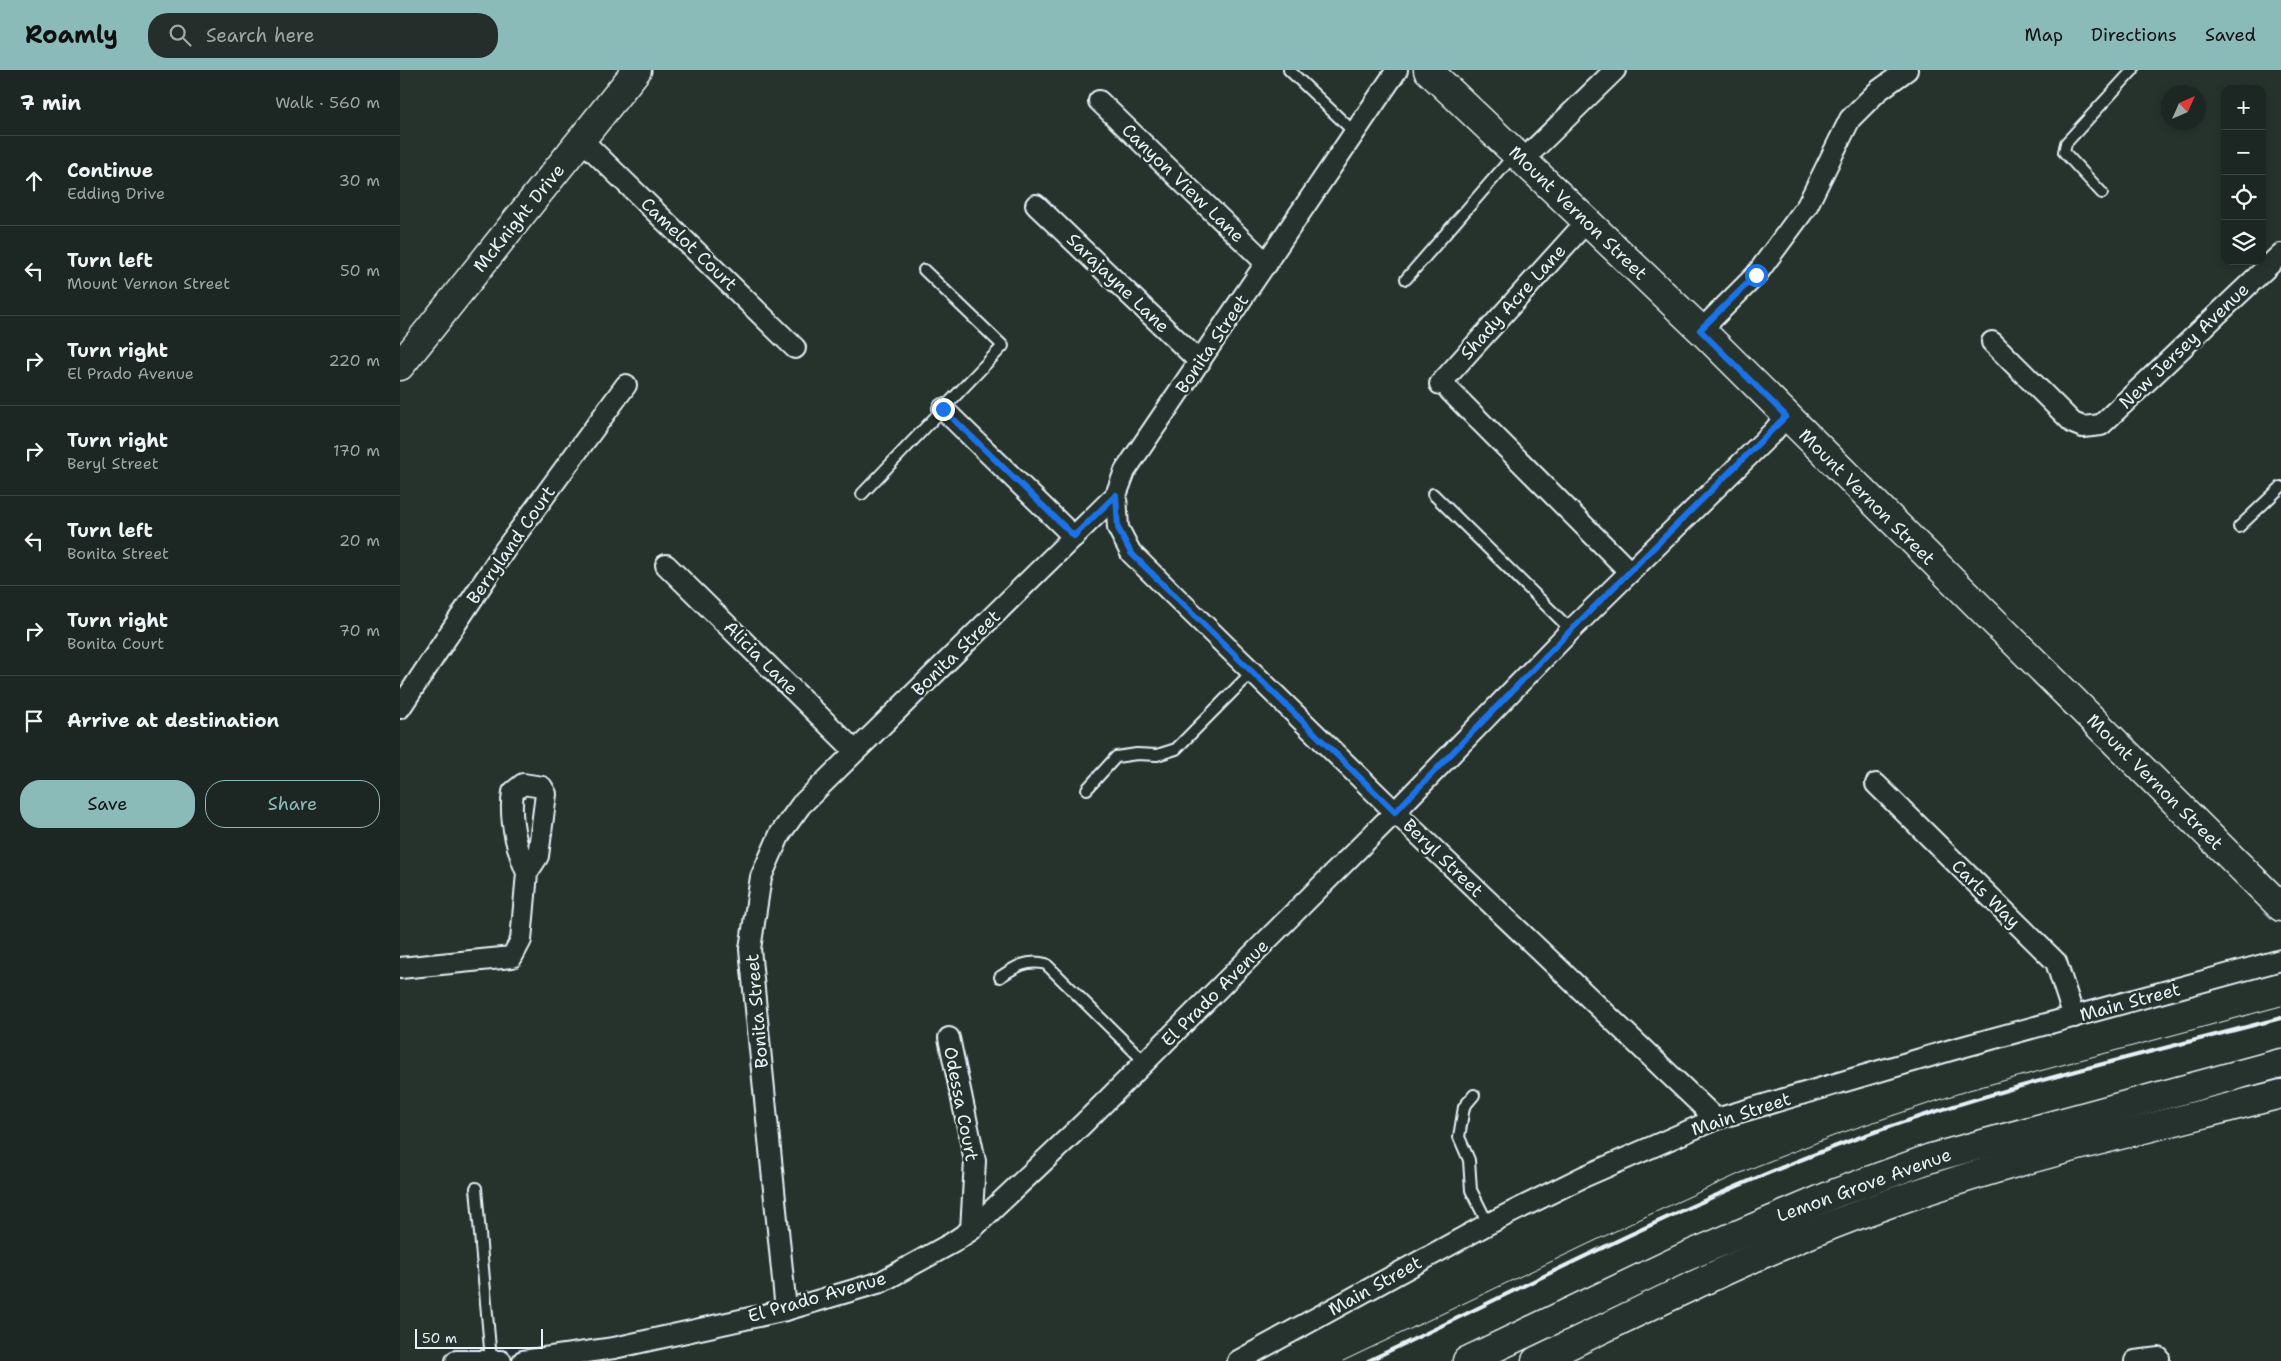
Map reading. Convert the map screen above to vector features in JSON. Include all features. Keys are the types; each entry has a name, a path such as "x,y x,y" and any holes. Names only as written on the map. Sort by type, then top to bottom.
{"main road":[{"name":"McKnight Drive","path":"400,366 637,70"},
{"name":"Mount Vernon Street","path":"1428,70 1700,330 2281,907"},
{"name":"Lemon Grove Avenue","path":"1467,1361 1758,1225 1836,1193 1931,1158 2281,1063"},
{"name":"Lemon Grove Avenue","path":"1536,1361 1785,1245 1893,1202 2022,1162 2281,1094"},
{"path":"1591,1302 1605,1328"}],"street":[{"name":"Bonita Street","path":"786,1310 750,949 761,877 780,834 801,805 1116,495 1125,471 1397,70"},
{"path":"1519,157 1615,70"},
{"path":"1700,330 1756,275 1807,206 1850,118 1878,91 1907,70"},
{"name":"Canyon View Lane","path":"1099,101 1267,264"},
{"name":"Camelot Court","path":"582,140 795,348"},
{"name":"Sarajayne Lane","path":"1036,205 1200,362"},
{"name":"Shady Acre Lane","path":"1587,221 1445,387 1630,572"},
{"name":"New Jersey Avenue","path":"1992,342 2073,423 2083,427 2101,425 2281,254"},
{"name":"Berryland Court","path":"400,708 504,551 626,385"},
{"path":"943,409 1074,536"},
{"name":"El Prado Avenue","path":"523,1361 614,1348 786,1310 881,1282 952,1244 971,1230 1145,1062 1395,812 1571,630 1786,416"},
{"name":"Beryl Street","path":"1116,495 1118,528 1131,553 1395,812 1716,1119"},
{"name":"Alicia Lane","path":"666,565 855,751"},
{"name":"Carls Way","path":"1876,784 2056,962 2074,1017"},
{"path":"400,968 512,957 521,940 527,874"},
{"name":"Main Street","path":"1238,1361 1488,1224 1583,1177 1716,1119 1951,1050 2281,960"},
{"name":"Odessa Court","path":"948,1038 975,1161 971,1230"},
{"path":"2135,1361 2160,1358"},
{"path":"456,1361 496,1360"}],"lane":[{"path":"1289,70 1355,133"},
{"path":"2102,193 2064,152 2066,143 2134,70"},
{"path":"1406,278 1519,157"},
{"path":"862,494 1003,346 924,270"},
{"path":"2239,527 2281,487"},
{"path":"1433,494 1571,630"},
{"path":"1087,789 1116,758 1157,754 1176,748 1252,672"},
{"path":"1000,977 1016,966 1035,961 1046,964 1145,1062"},
{"path":"1474,1095 1464,1106 1459,1137 1469,1160 1471,1190 1488,1224"},
{"path":"476,1188 496,1360"}],"tram line":[{"path":"1343,1361 1651,1214 1752,1168 1841,1133 1969,1090 2281,1006"}],"railway":[{"path":"1368,1361 1622,1238 1751,1180 1817,1153 1883,1129 1981,1098 2281,1018"}],"route":[{"path":"943,409 1074,536 1116,495 1118,528 1131,553 1395,812 1571,630 1773,432 1786,416 1700,330 1756,275"}]}
